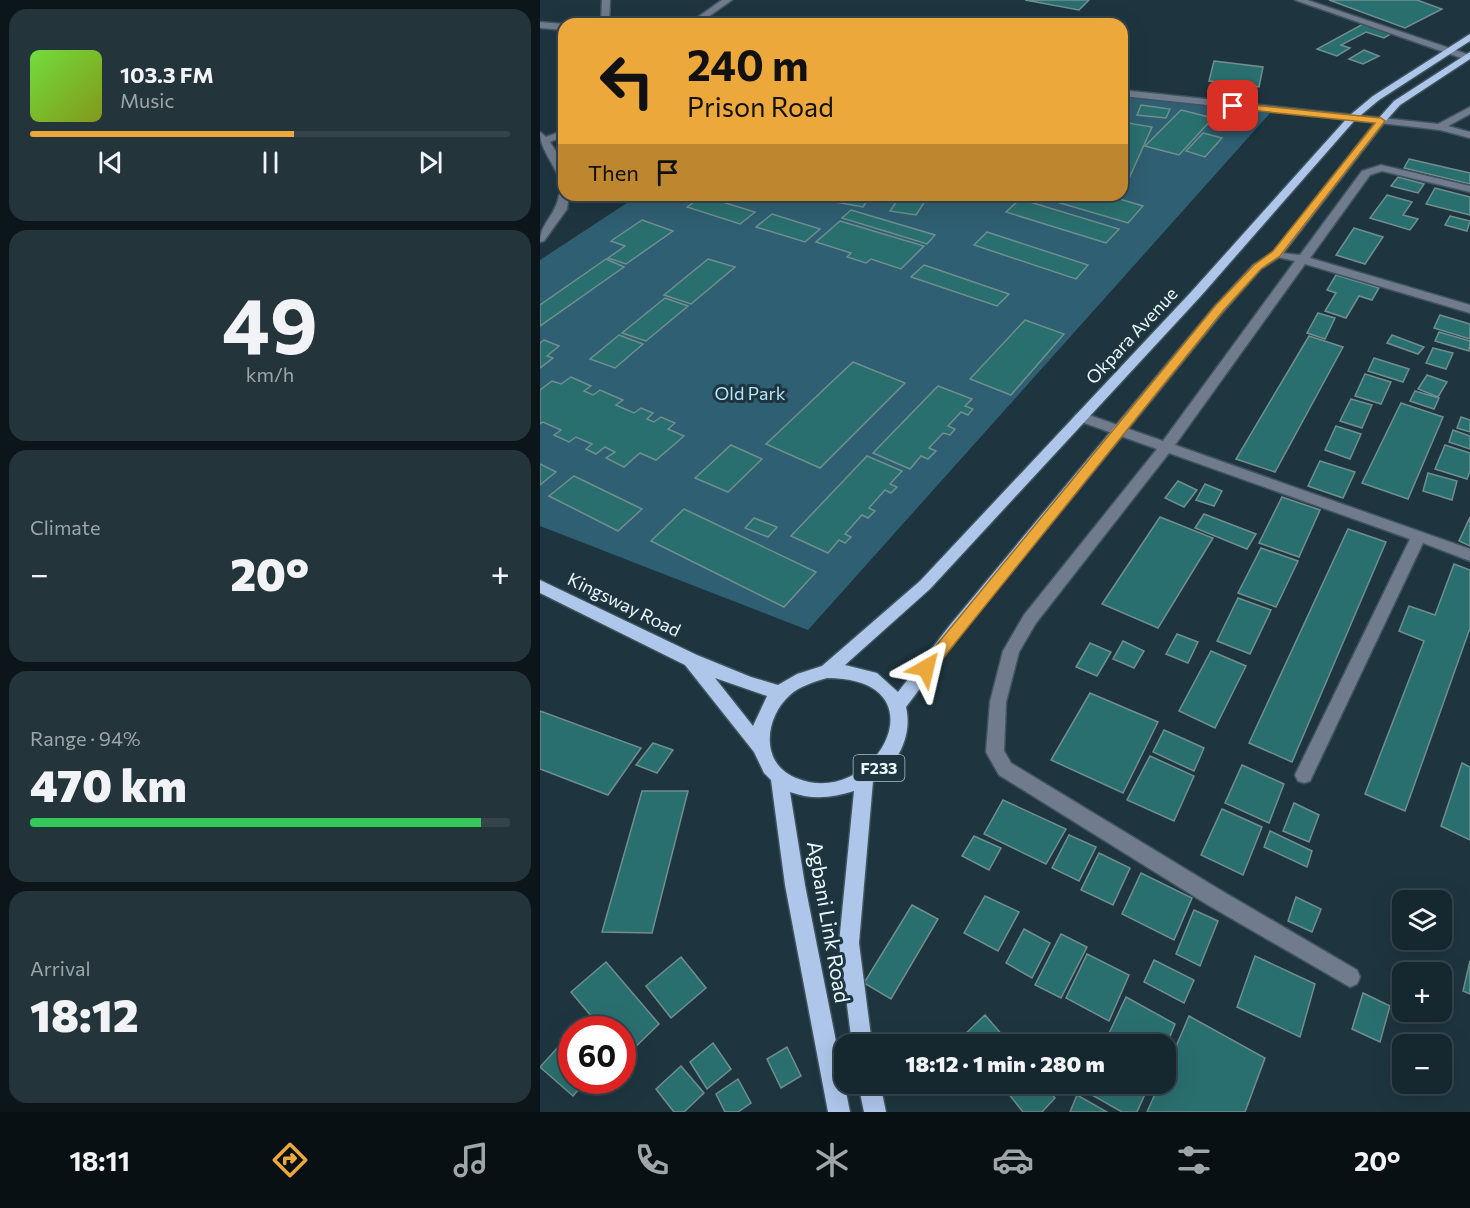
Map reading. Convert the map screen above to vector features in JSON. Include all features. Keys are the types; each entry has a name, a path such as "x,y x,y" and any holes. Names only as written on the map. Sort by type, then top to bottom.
{"main road":[{"name":"Okpara Avenue","path":"827,671 925,585 1196,294 1352,118 1376,98 1470,37"},
{"path":"779,777 767,763 760,747 760,729 765,713 781,693 802,679 827,671 849,671 870,678 887,690 897,706 956,628 1219,309 1257,267 1277,254 1381,121 1397,103 1468,56"},
{"name":"Kingsway Road","path":"540,586 576,601 690,660 781,693"},
{"name":"Kingsway Road","path":"690,660 760,747"},
{"name":"F233","path":"779,777 796,787 819,791 842,788 864,780 883,765 895,747 900,726 897,706"},
{"name":"Agbani Link Road","path":"779,777 795,885 839,1112"},
{"name":"Agbani Link Road","path":"861,1034 849,943 864,780"},
{"path":"871,1094 875,1112"}],"street":[{"path":"605,18 606,0"},
{"path":"701,18 728,0"},
{"path":"1299,0 1468,56"},
{"path":"540,25 558,26"},
{"path":"1128,94 1440,127 1470,135"},
{"path":"1440,127 1470,110"},
{"path":"1453,120 1470,124"},
{"path":"558,134 542,138 558,163"},
{"path":"1350,977 1215,898 1005,769 995,752 998,702 1011,651 1030,619 1167,446 1366,173 1381,168 1470,189"},
{"path":"540,239 562,209 563,201"},
{"path":"1277,254 1302,259 1470,309"},
{"path":"1081,417 1470,555"},
{"path":"1304,775 1419,536"}],"green space":[{"name":"Old Park","path":"1128,94 1273,110 808,630 540,526 540,260 630,201 1128,201"}],"building":[{"path":"1025,0 1089,0 1079,10"},
{"path":"1329,0 1417,0 1442,9 1405,28"},
{"path":"1363,24 1391,34 1384,38 1366,32 1341,45 1350,48 1337,56 1317,49"},
{"path":"1364,50 1379,56 1363,64 1349,59"},
{"path":"1214,61 1263,67 1259,87 1209,81"},
{"path":"1141,105 1170,109 1166,118 1137,115"},
{"path":"1181,110 1213,118 1179,155 1145,146"},
{"path":"1128,123 1152,127 1128,181"},
{"path":"1203,133 1222,138 1205,157 1186,151"},
{"path":"1409,159 1470,173 1470,184 1404,168"},
{"path":"1398,177 1424,184 1418,193 1391,186"},
{"path":"1435,188 1470,197 1470,215 1426,204"},
{"path":"1387,195 1412,202 1403,215 1418,219 1410,230 1370,218"},
{"path":"696,201 719,201 755,212 740,224 687,207"},
{"path":"830,201 867,201 863,207"},
{"path":"897,201 925,201 916,215 890,211"},
{"path":"1018,201 1027,201 1119,229 1106,243 1006,212"},
{"path":"1053,201 1126,201 1143,206 1128,223"},
{"path":"851,210 935,235 927,244 842,218"},
{"path":"772,214 820,229 805,242 756,227"},
{"path":"1450,216 1470,221 1467,231 1445,225"},
{"path":"642,220 673,231 626,264 608,258 625,246 611,241"},
{"path":"840,221 924,246 901,269 871,259 866,263 847,257 851,253 816,242"},
{"path":"1354,228 1383,237 1365,264 1336,255"},
{"path":"987,232 1088,265 1076,279 974,245"},
{"path":"606,259 624,267 540,326 540,305"},
{"path":"708,259 735,267 691,304 664,295"},
{"path":"924,265 1009,294 997,306 911,277"},
{"path":"1336,275 1379,288 1372,300 1359,296 1346,318 1325,311 1336,293 1327,290"},
{"path":"665,298 688,306 646,341 622,333"},
{"path":"1318,313 1335,318 1325,339 1307,333"},
{"path":"1440,315 1470,324 1470,339 1434,328"},
{"path":"1025,320 1064,334 1011,395 970,379"},
{"path":"1439,332 1470,341 1469,351 1435,341"},
{"path":"619,335 643,344 615,368 590,359"},
{"path":"1392,335 1424,347 1418,354 1387,343"},
{"path":"1309,336 1343,347 1275,472 1236,459"},
{"path":"544,340 559,346 547,356 553,358 540,368 540,343"},
{"path":"1433,348 1453,353 1446,369 1426,363"},
{"path":"1374,358 1409,369 1403,382 1368,371"},
{"path":"853,362 905,383 820,468 766,444"},
{"path":"1365,374 1391,382 1381,404 1355,396"},
{"path":"1427,375 1447,382 1438,397 1418,389"},
{"path":"571,377 591,386 584,391 593,395 600,390 623,400 616,405 634,413 641,408 653,413 647,419 654,422 661,417 675,423 668,429 684,436 656,460 640,453 624,467 606,458 615,452 605,447 596,454 586,449 592,444 576,437 569,442 554,435 561,430 543,422 540,424 540,390 552,381 561,384"},
{"path":"938,386 972,399 965,406 973,409 968,415 961,412 948,426 955,429 950,435 943,433 929,448 936,451 928,459 921,456 910,469 873,453"},
{"path":"1415,391 1439,398 1434,409 1410,401"},
{"path":"1351,399 1372,405 1362,428 1340,421"},
{"path":"1401,403 1443,417 1408,499 1362,483"},
{"path":"1461,417 1470,420 1470,432 1457,428"},
{"path":"1336,426 1361,434 1350,459 1325,450"},
{"path":"1453,430 1470,436 1470,449 1449,442"},
{"path":"731,445 762,459 728,492 695,478"},
{"path":"1445,445 1470,453 1470,471 1467,479 1435,469"},
{"path":"867,456 902,471 890,484 897,487 891,493 885,490 869,508 875,511 868,518 862,515 845,534 851,537 845,543 839,540 828,553 791,536"},
{"path":"1320,461 1355,472 1343,498 1308,486"},
{"path":"540,464 556,472 540,485"},
{"path":"1428,473 1457,481 1452,500 1423,491"},
{"path":"574,476 642,509 618,531 549,496"},
{"path":"1178,481 1197,490 1184,507 1165,498"},
{"path":"1205,484 1222,491 1214,506 1196,500"},
{"path":"1282,497 1320,510 1299,557 1259,543"},
{"path":"684,509 816,572 784,607 651,541"},
{"path":"1204,514 1256,534 1247,549 1195,528"},
{"path":"1160,517 1213,538 1158,628 1102,604"},
{"path":"1470,517 1470,546 1459,541"},
{"path":"754,518 777,527 768,537 745,528"},
{"path":"1348,529 1386,542 1292,762 1249,743"},
{"path":"1261,548 1298,561 1276,607 1238,593"},
{"path":"1454,564 1470,570 1470,628 1405,811 1365,794 1424,641 1399,631 1409,606 1435,615"},
{"path":"1238,598 1271,610 1250,654 1217,641"},
{"path":"1177,634 1198,642 1188,663 1166,654"},
{"path":"1123,641 1144,651 1134,668 1113,659"},
{"path":"1090,643 1111,652 1097,676 1076,667"},
{"path":"1211,651 1246,666 1215,728 1179,711"},
{"path":"1090,693 1158,722 1123,793 1051,760"},
{"path":"540,711 641,748 608,795 540,769"},
{"path":"1164,730 1204,748 1194,771 1153,752"},
{"path":"653,743 673,750 657,773 636,765"},
{"path":"1150,756 1194,776 1174,821 1127,800"},
{"path":"1462,763 1470,767 1470,840 1441,826"},
{"path":"1242,765 1284,784 1269,823 1225,803"},
{"path":"642,791 688,791 652,933 602,932"},
{"path":"1003,800 1066,829 1046,864 984,834"},
{"path":"1294,803 1319,815 1309,842 1283,831"},
{"path":"1222,809 1262,827 1243,875 1201,855"},
{"path":"1270,831 1312,851 1307,867 1264,847"},
{"path":"1069,835 1096,847 1079,881 1052,868"},
{"path":"974,836 1001,848 989,870 962,856"},
{"path":"1099,853 1130,868 1113,905 1081,890"},
{"path":"1141,873 1192,898 1174,940 1122,914"},
{"path":"985,896 1019,912 998,951 964,933"},
{"path":"1296,897 1321,909 1312,932 1288,921"},
{"path":"912,905 938,919 891,999 864,983"},
{"path":"1194,910 1218,921 1200,966 1176,954"},
{"path":"1024,929 1050,943 1032,978 1006,963"},
{"path":"1061,934 1087,947 1061,998 1035,985"},
{"path":"1087,954 1129,975 1109,1021 1066,998"},
{"path":"1255,956 1315,984 1300,1037 1237,1007"},
{"path":"681,957 706,988 671,1018 646,986"},
{"path":"1154,960 1194,980 1184,1003 1144,982"},
{"path":"1470,961 1470,994 1463,991"},
{"path":"606,962 659,1024 636,1046 636,1016 591,1016 571,992"},
{"path":"1363,993 1390,1006 1380,1042 1352,1029"},
{"path":"1126,997 1175,1024 1171,1034 1109,1034"},
{"path":"985,1015 1001,1034 965,1034"},
{"path":"1189,1016 1265,1058 1245,1112 1147,1112 1155,1094 1176,1094 1176,1047"},
{"path":"713,1043 731,1069 707,1089 690,1062"},
{"path":"558,1047 558,1083 540,1067"},
{"path":"787,1047 801,1076 781,1088 767,1059"},
{"path":"681,1066 704,1093 684,1112 674,1112 656,1089"},
{"path":"738,1079 751,1103 738,1112 725,1112 716,1094"},
{"path":"1009,1094 1052,1094 1055,1098 1042,1112 1023,1112"},
{"path":"1090,1094 1145,1094 1137,1112 1122,1112"},
{"path":"1077,1095 1107,1112 1070,1112"}],"route":[{"path":"926,668 956,628 1219,309 1257,267 1277,254 1381,121 1233,106"}]}
